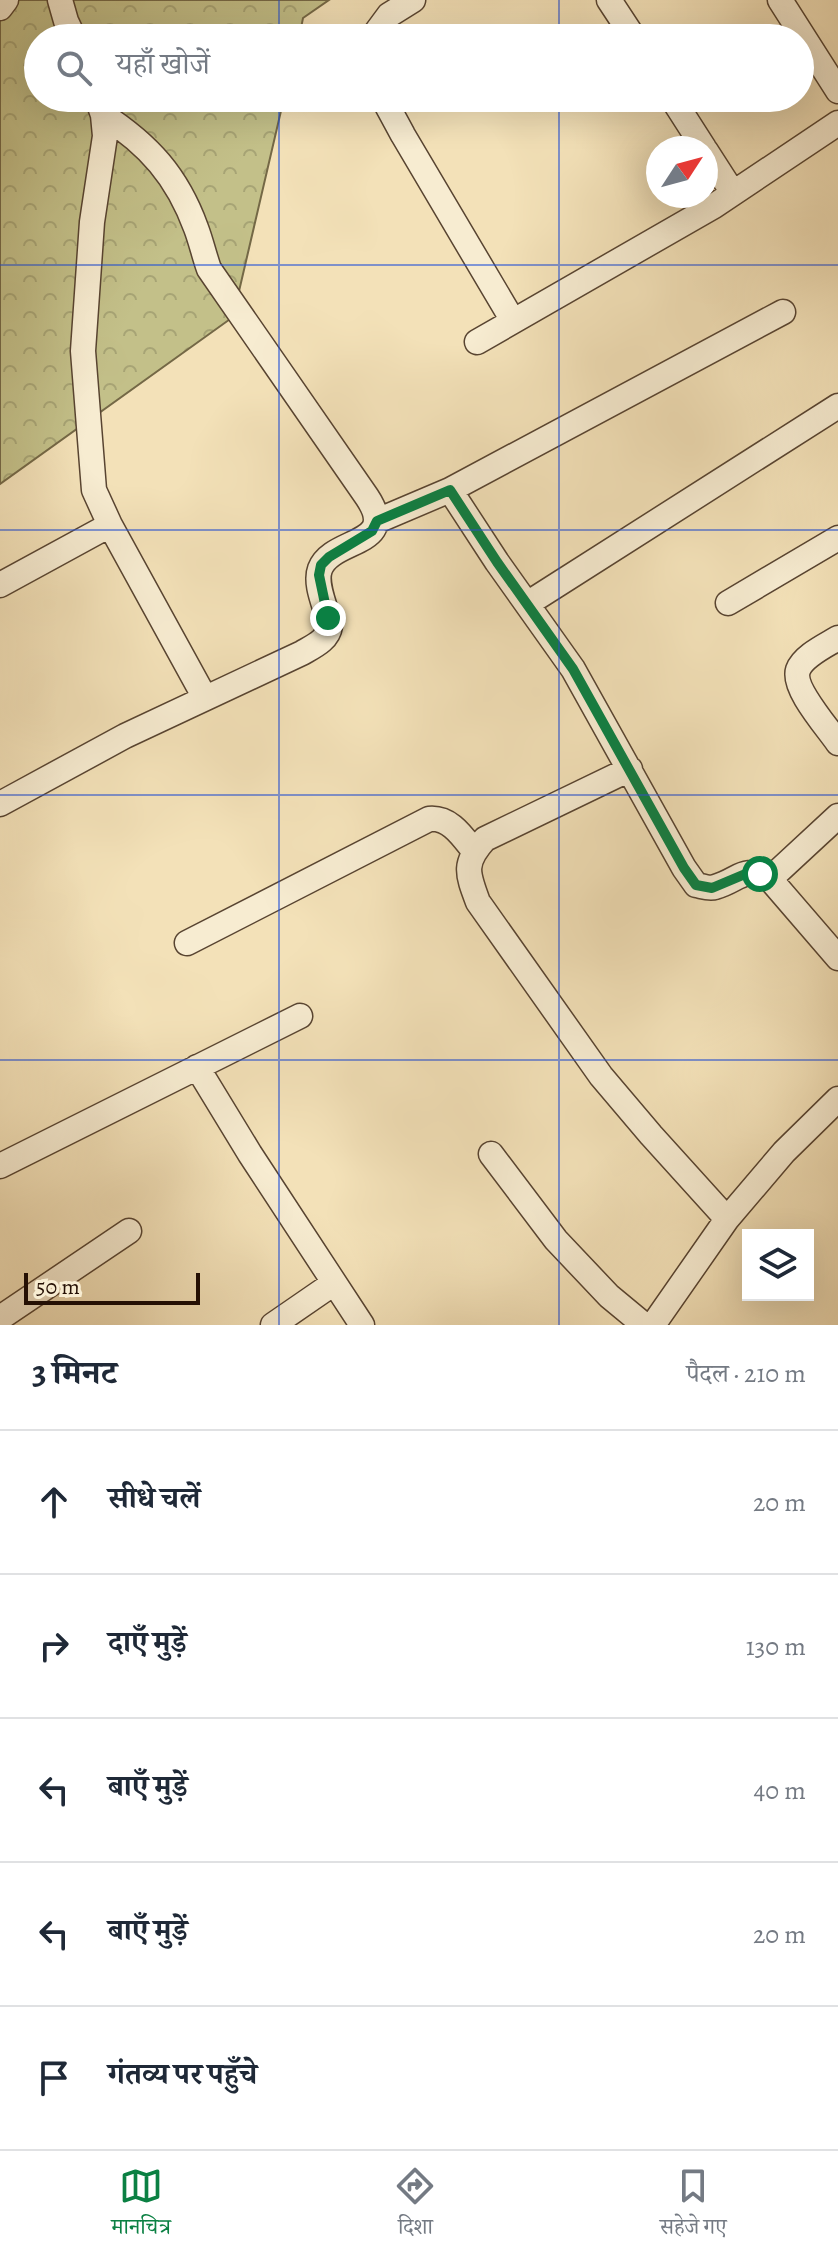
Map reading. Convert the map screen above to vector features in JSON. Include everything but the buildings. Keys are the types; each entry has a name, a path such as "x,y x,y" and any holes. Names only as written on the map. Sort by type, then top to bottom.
{"street":[{"path":"0,8 6,0"},
{"path":"60,0 67,24"},
{"path":"382,24 389,15 413,0"},
{"path":"609,0 625,24"},
{"path":"780,0 795,24"},
{"path":"814,53 838,91"},
{"path":"101,112 105,136 92,222 83,351 94,490 205,698"},
{"path":"0,804 125,736 302,653 324,639 330,626 319,575 321,565 372,531 377,521 375,509 367,497 209,269 196,226 170,177 143,143 106,112"},
{"path":"391,112 513,321"},
{"path":"681,112 696,136"},
{"path":"477,342 733,193 838,123"},
{"path":"718,170 733,193"},
{"path":"377,521 450,490 783,312"},
{"path":"527,604 836,413"},
{"path":"450,490 573,669 696,885 712,888 750,872 770,879 838,958"},
{"path":"0,585 110,525"},
{"path":"728,603 838,538"},
{"path":"838,638 807,659 799,669 798,679 807,701 838,743"},
{"path":"630,769 485,839 474,851 468,865 469,879 478,902 601,1076 727,1219"},
{"path":"770,879 838,816"},
{"path":"187,943 429,819 438,818 448,823 474,851"},
{"path":"0,1166 300,1016"},
{"path":"197,1067 362,1325"},
{"path":"653,1325 727,1219 784,1152 838,1099"},
{"path":"491,1154 564,1250 609,1296 644,1325"},
{"path":"0,1318 129,1231"},
{"path":"273,1325 334,1283"}],"green space":[{"path":"0,0 329,0 303,18 302,24 24,24 24,112 281,112 233,317 0,484"}],"route":[{"path":"328,618 319,575 321,565 372,531 377,521 450,490 573,669 696,885 712,888 750,872 760,874"}]}
